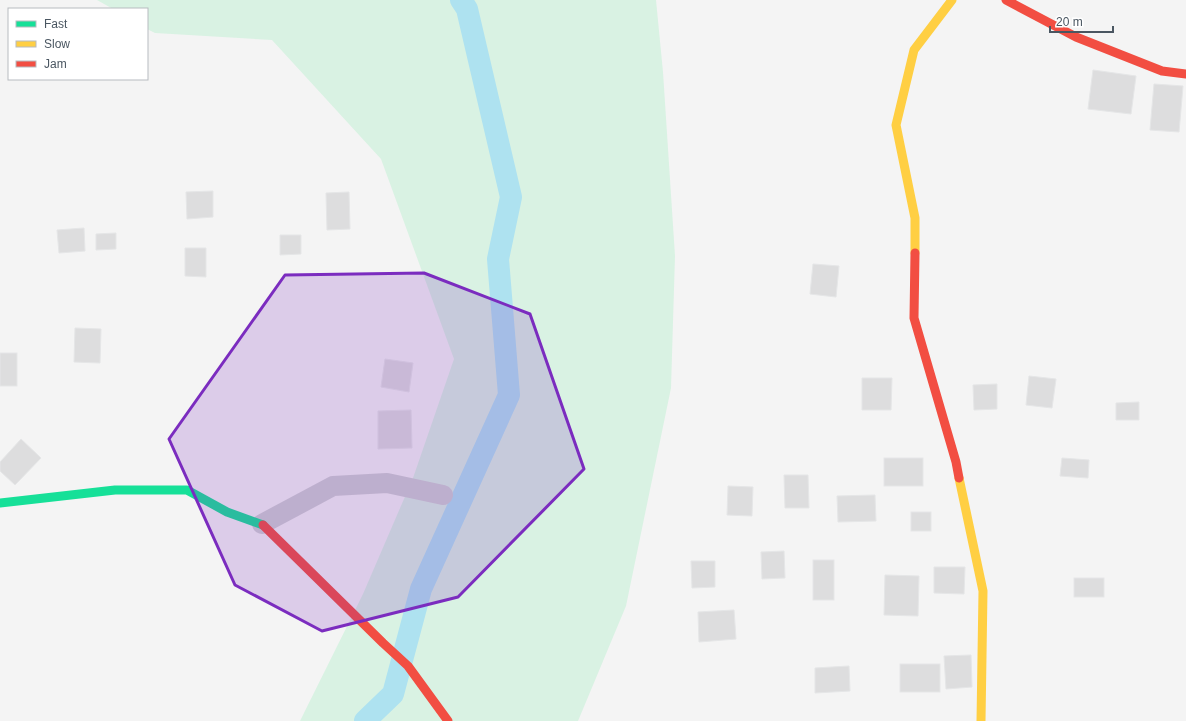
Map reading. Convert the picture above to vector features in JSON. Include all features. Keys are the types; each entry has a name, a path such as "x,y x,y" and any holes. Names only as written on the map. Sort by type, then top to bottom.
{"street":[{"path":"952,0 914,50 896,125 915,218 914,318 956,462 983,590 981,721"},
{"path":"1006,0 1076,37 1162,71 1186,74"},
{"path":"262,524 333,486 387,483 443,494"},
{"path":"0,503 114,490 187,490 227,512 262,524 408,666 448,721"}],"highlighted area":[{"path":"424,273 530,314 584,469 458,597 322,631 235,585 169,439 285,275"}],"green space":[{"path":"97,0 656,0 663,72 675,256 671,388 626,606 578,721 300,721 363,594 413,478 454,359 381,159 272,40 155,33 148,30 148,8 111,8"}],"building":[{"path":"1093,70 1136,76 1131,114 1088,109"},
{"path":"1154,84 1183,86 1179,132 1150,130"},
{"path":"213,191 213,217 187,219 186,192"},
{"path":"349,192 350,229 327,230 326,193"},
{"path":"84,228 85,251 59,253 57,230"},
{"path":"116,233 116,249 96,250 96,234"},
{"path":"280,235 301,235 301,254 280,255"},
{"path":"185,248 206,248 206,277 185,276"},
{"path":"813,264 839,266 836,297 810,294"},
{"path":"75,328 101,329 100,363 74,362"},
{"path":"0,353 17,353 17,386 0,386"},
{"path":"385,359 413,363 409,392 381,387"},
{"path":"1029,376 1056,379 1052,408 1026,405"},
{"path":"862,378 892,378 891,410 862,410"},
{"path":"997,384 997,409 974,410 973,385"},
{"path":"1139,402 1139,420 1116,420 1116,403"},
{"path":"411,410 412,448 378,449 378,411"},
{"path":"21,439 41,458 15,485 0,471 0,462"},
{"path":"884,458 923,458 923,486 884,486"},
{"path":"1062,458 1089,460 1088,478 1060,476"},
{"path":"784,475 808,475 809,508 785,508"},
{"path":"728,486 753,487 752,516 727,515"},
{"path":"875,495 876,521 838,522 837,496"},
{"path":"911,512 931,512 931,531 911,531"},
{"path":"784,551 785,578 762,579 761,552"},
{"path":"813,560 834,560 834,600 813,600"},
{"path":"691,561 715,561 715,587 692,588"},
{"path":"934,567 965,567 964,594 934,593"},
{"path":"885,575 919,576 918,616 884,615"},
{"path":"1074,578 1104,578 1104,597 1074,597"},
{"path":"734,610 736,639 699,642 698,612"},
{"path":"971,655 972,687 946,689 944,656"},
{"path":"900,664 940,664 940,692 900,692"},
{"path":"849,666 850,691 815,693 815,668"}],"waterway":[{"path":"365,721 393,694 421,589 509,395 498,259 511,197 467,9 461,0"}],"traffic: fast":[{"path":"0,503 115,490 187,490 227,512 263,525"}],"traffic: slow":[{"path":"915,253 915,218 896,125 914,50 952,0"},
{"path":"959,478 983,591 981,721"}],"traffic: jam":[{"path":"1006,0 1076,37 1162,71 1186,74"},
{"path":"915,253 914,318 956,462 959,478"},
{"path":"263,525 408,666 448,721"}]}
